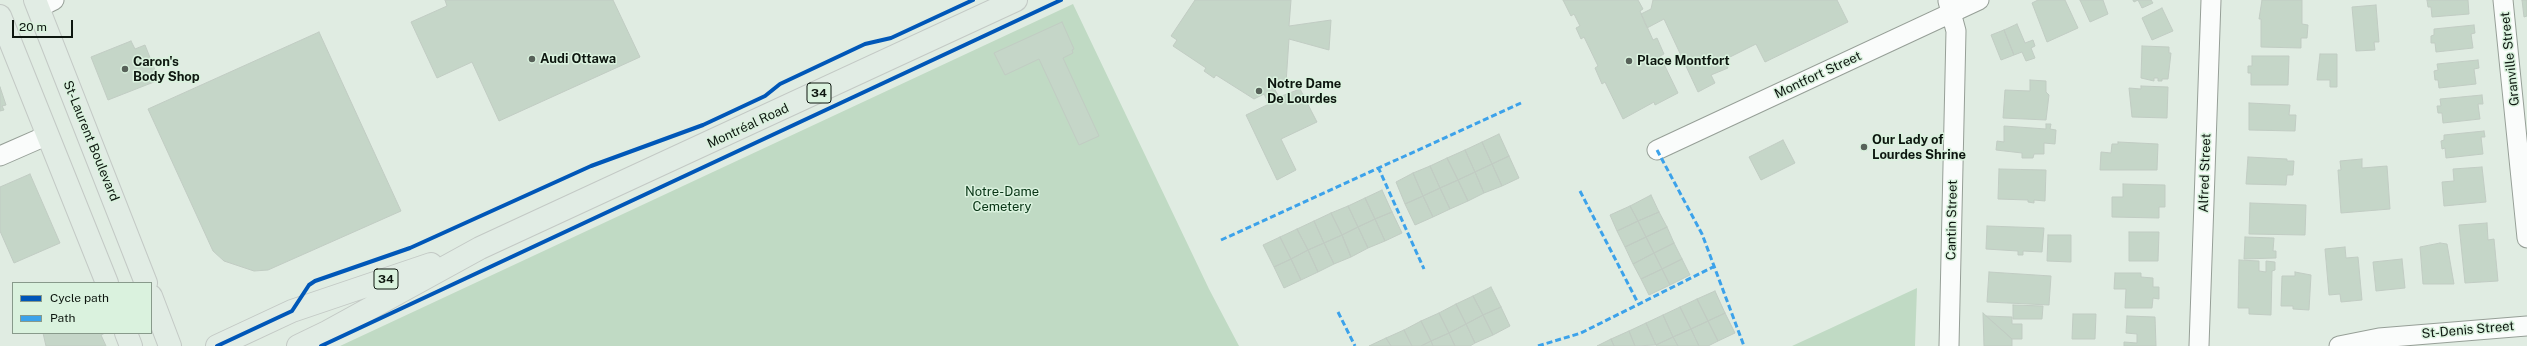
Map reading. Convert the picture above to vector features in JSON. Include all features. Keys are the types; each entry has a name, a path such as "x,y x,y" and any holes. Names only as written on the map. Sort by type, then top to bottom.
{"main road":[{"name":"Montréal Road","path":"298,346 327,332 480,248 1016,0"},
{"name":"St-Laurent Boulevard","path":"42,3 146,282"},
{"path":"0,16 106,282"},
{"name":"Montréal Road","path":"217,346 292,311 480,248"},
{"path":"152,299 170,346"},
{"path":"126,334 131,346"}],"street":[{"name":"Montfort Street","path":"1657,150 1950,6 1979,0"},
{"name":"Alfred Street","path":"2199,346 2211,0"},
{"name":"Granville Street","path":"2503,0 2524,170 2527,238"},
{"name":"Cantin Street","path":"1950,6 1956,31 1950,346"},
{"path":"0,156 48,135"},
{"name":"St-Denis Street","path":"2339,346 2379,338 2527,326"}],"green space":[{"name":"Notre-Dame Cemetery","path":"1073,4 1209,289 1239,346 340,346"},
{"path":"1917,288 1915,346 1792,346 1829,329"}],"building":[{"name":"Audi Ottawa","path":"445,0 613,0 640,57 499,121 472,62 437,78 411,22 447,6"},
{"name":"Notre Dame De Lourdes","path":"1195,0 1291,0 1289,26 1331,20 1329,50 1289,39 1286,83 1274,88 1279,97 1300,89 1317,122 1281,139 1296,170 1277,180 1246,115 1269,104 1264,94 1254,99 1216,75 1214,78 1204,71 1206,68 1173,46 1177,40 1171,36"},
{"name":"Place Montfort","path":"1563,0 1638,0 1643,9 1640,11 1653,40 1657,38 1664,54 1660,56 1678,93 1655,105 1654,102 1623,119 1605,82 1602,84 1595,68 1598,66 1584,37 1581,39 1576,28 1580,26 1574,14 1571,16"},
{"path":"1653,0 1837,0 1848,22 1765,62 1756,44 1724,60 1728,68 1711,75 1715,83 1698,92 1664,19 1647,28 1641,14 1651,9"},
{"path":"2038,0 2065,0 2078,28 2047,42 2032,3"},
{"path":"2080,0 2103,0 2108,14 2090,22"},
{"path":"2138,0 2151,0 2153,3 2142,8"},
{"path":"2262,0 2302,0 2302,24 2308,25 2307,38 2301,38 2301,48 2261,47 2261,19 2259,19"},
{"path":"2427,0 2468,0 2469,14 2432,17 2431,7 2428,7"},
{"path":"2522,0 2527,0 2527,16 2524,17"},
{"path":"2376,5 2379,42 2374,42 2375,50 2356,51 2352,7"},
{"path":"2162,8 2173,31 2152,40 2142,18"},
{"path":"1062,22 1074,49 1072,50 1073,53 1063,58 1099,136 1079,145 1039,59 1005,75 994,53"},
{"path":"2017,24 2025,43 2033,40 2035,46 2031,48 2035,58 2026,61 2022,52 2014,55 2004,30"},
{"path":"2474,25 2475,33 2471,34 2473,48 2436,52 2435,43 2431,43 2431,36 2434,35 2434,29"},
{"path":"2004,30 2014,55 2001,60 1991,35"},
{"path":"319,32 401,211 268,270 254,271 224,261 213,251 148,109"},
{"name":"Caron's Body Shop","path":"131,41 135,49 145,45 159,80 108,100 91,57"},
{"path":"2142,46 2169,47 2169,53 2171,53 2168,79 2158,81 2158,78 2154,78 2154,81 2141,78"},
{"path":"2320,54 2337,54 2337,87 2330,87 2330,80 2317,80"},
{"path":"2252,56 2289,56 2288,85 2251,85 2251,73 2248,73 2248,66 2252,66"},
{"path":"2478,60 2479,68 2474,69 2476,84 2439,88 2438,80 2435,80 2434,71 2438,70 2437,64"},
{"path":"2030,80 2046,81 2046,92 2049,95 2046,120 2003,118 2005,90 2030,91"},
{"path":"2141,86 2168,87 2167,118 2132,117 2129,88 2141,89"},
{"path":"0,87 6,105 2,106 4,110 0,111"},
{"path":"2482,95 2483,104 2478,104 2480,119 2443,123 2442,113 2438,113 2437,106 2441,106 2440,99"},
{"path":"2249,103 2290,105 2289,115 2296,115 2295,131 2249,130"},
{"path":"2046,124 2051,124 2050,129 2056,130 2055,144 2044,143 2044,154 2034,154 2033,158 2022,158 2022,153 1996,150 1997,141 2004,142 2004,126 2046,129"},
{"path":"2484,131 2485,137 2481,137 2483,154 2446,158 2445,148 2442,149 2441,141 2444,140 2444,135"},
{"path":"1499,134 1509,156 1492,164 1482,142"},
{"path":"1783,140 1795,163 1761,180 1749,157"},
{"path":"1482,142 1492,164 1475,172 1465,150"},
{"path":"2118,142 2158,144 2157,170 2100,170 2101,152 2111,153 2112,144 2118,144"},
{"path":"1465,150 1475,172 1458,180 1447,158"},
{"path":"1509,156 1519,178 1502,186 1492,164"},
{"path":"2248,157 2287,159 2287,161 2294,161 2293,175 2287,175 2286,185 2246,184"},
{"path":"1447,158 1458,180 1440,188 1430,166"},
{"path":"2362,159 2362,168 2387,166 2390,209 2341,213 2338,170 2341,170 2340,161"},
{"path":"1492,164 1502,186 1484,193 1475,172"},
{"path":"1430,166 1440,188 1423,196 1413,173"},
{"path":"2482,167 2486,202 2444,206 2442,182 2454,181 2453,169"},
{"path":"1999,169 2046,170 2045,201 2034,200 2034,203 2028,202 2028,200 1998,199"},
{"path":"1475,172 1484,193 1468,201 1458,180"},
{"path":"1413,173 1423,196 1405,204 1396,182"},
{"path":"30,174 60,243 14,263 0,231 0,187"},
{"path":"1458,180 1468,201 1450,209 1440,188"},
{"path":"2123,184 2165,185 2165,207 2159,207 2159,218 2112,217 2112,197 2123,197"},
{"path":"1440,188 1450,209 1433,217 1423,196"},
{"path":"1382,190 1392,212 1375,219 1365,198"},
{"path":"1651,195 1659,212 1638,221 1630,206"},
{"path":"1423,196 1433,217 1415,225 1405,204"},
{"path":"1365,198 1375,219 1358,227 1348,206"},
{"path":"2250,203 2306,205 2305,235 2249,234"},
{"path":"1348,206 1358,227 1342,235 1331,213"},
{"path":"1630,206 1638,221 1617,231 1610,215"},
{"path":"1392,212 1402,233 1385,241 1375,219"},
{"path":"1659,212 1667,227 1646,237 1638,221"},
{"path":"1331,213 1342,235 1324,243 1314,221"},
{"path":"1375,219 1385,241 1368,248 1358,227"},
{"path":"1314,221 1324,243 1308,250 1297,229"},
{"path":"1638,221 1646,237 1625,247 1617,231"},
{"path":"2487,223 2488,240 2494,239 2498,281 2465,283 2459,225"},
{"path":"1987,226 2044,228 2042,252 2023,251 2023,255 2018,255 2018,251 1986,249"},
{"path":"1358,227 1368,248 1351,257 1342,235"},
{"path":"1667,227 1674,243 1654,253 1646,237"},
{"path":"1297,229 1308,250 1291,259 1280,237"},
{"path":"2129,232 2159,232 2158,261 2129,261"},
{"path":"1342,235 1351,257 1334,264 1324,243"},
{"path":"2048,235 2071,235 2071,262 2047,261"},
{"path":"1280,237 1291,259 1274,267 1263,245"},
{"path":"1646,237 1654,253 1633,264 1625,247"},
{"path":"2245,237 2274,238 2273,251 2276,251 2276,258 2244,259"},
{"path":"1324,243 1334,264 1318,272 1308,250"},
{"path":"1674,243 1682,259 1662,269 1654,253"},
{"path":"2440,243 2447,244 2454,284 2423,284 2420,247"},
{"path":"2345,247 2346,258 2358,257 2362,300 2341,302 2340,294 2329,295 2325,249"},
{"path":"1308,250 1318,272 1301,280 1291,259"},
{"path":"1654,253 1662,269 1641,279 1633,264"},
{"path":"1291,259 1301,280 1284,288 1274,267"},
{"path":"1682,259 1690,275 1670,285 1662,269"},
{"path":"2402,259 2405,288 2376,291 2373,262"},
{"path":"2239,260 2259,261 2259,271 2266,272 2266,261 2275,262 2275,270 2272,271 2271,315 2249,314 2249,308 2238,308"},
{"path":"1662,269 1670,285 1649,295 1641,279"},
{"path":"1989,272 2051,276 2049,305 1987,302"},
{"path":"2295,272 2311,275 2309,310 2293,309 2293,306 2281,306 2282,276 2295,276"},
{"path":"2115,273 2141,273 2141,277 2153,278 2153,287 2159,287 2159,299 2153,298 2152,308 2125,308 2126,289 2114,289"},
{"path":"1491,287 1501,307 1483,315 1473,296"},
{"path":"1715,291 1725,313 1708,321 1697,299"},
{"path":"1473,296 1483,315 1466,324 1456,304"},
{"path":"1697,299 1708,321 1691,329 1680,307"},
{"path":"1456,304 1466,324 1449,333 1439,313"},
{"path":"2013,305 2043,306 2042,319 2013,319"},
{"path":"1501,307 1510,326 1493,335 1483,315"},
{"path":"1680,307 1691,329 1673,337 1663,315"},
{"path":"1439,313 1449,333 1431,341 1421,321"},
{"path":"1725,313 1735,333 1718,341 1708,321"},
{"path":"1983,313 2012,339 2012,346 1984,346"},
{"path":"2073,314 2096,314 2095,339 2072,339"},
{"path":"1483,315 1493,335 1475,343 1466,324"},
{"path":"1663,315 1673,337 1656,345 1646,323"},
{"path":"1986,316 2012,317 2012,324 2022,324 2022,339 2012,339"},
{"path":"2127,316 2155,317 2156,346 2124,346 2124,342 2137,343 2137,334 2126,333"},
{"path":"1421,321 1431,341 1421,346 1412,346 1404,330"},
{"path":"1708,321 1718,341 1708,346 1699,346 1691,329"},
{"path":"1646,323 1656,345 1635,346 1629,331"},
{"path":"1466,324 1475,343 1470,346 1455,346 1449,333"},
{"path":"1691,329 1699,346 1678,346 1673,337"},
{"path":"1404,330 1412,346 1391,346 1386,338"},
{"path":"1629,331 1635,346 1614,346 1611,339"},
{"path":"1449,333 1455,346 1433,346 1431,341"},
{"path":"43,334 103,334 101,335 106,346 46,346"},
{"path":"1673,337 1678,346 1656,345"},
{"path":"1386,338 1391,346 1369,346"},
{"path":"1611,339 1614,346 1597,346"},
{"path":"1431,341 1433,346 1421,346"}],"marked path":[{"path":"1221,240 1521,103"},
{"path":"1657,150 1702,234 1744,346"},
{"path":"1378,167 1424,269"},
{"path":"1580,191 1638,303"},
{"path":"1538,346 1581,333 1715,266"},
{"path":"1338,312 1355,346"}],"cycle path":[{"path":"217,346 292,311 309,285 315,281 410,248 591,166 703,125 765,96 780,84 865,44 891,38 973,0"},
{"path":"321,346 1061,0"}],"place":[{"name":"Audi Ottawa","path":"532,59"},
{"name":"Place Montfort","path":"1629,61"},
{"name":"Caron's Body Shop","path":"125,69"},
{"name":"Notre Dame De Lourdes","path":"1259,91"},
{"name":"Our Lady of Lourdes Shrine","path":"1864,147"}]}
